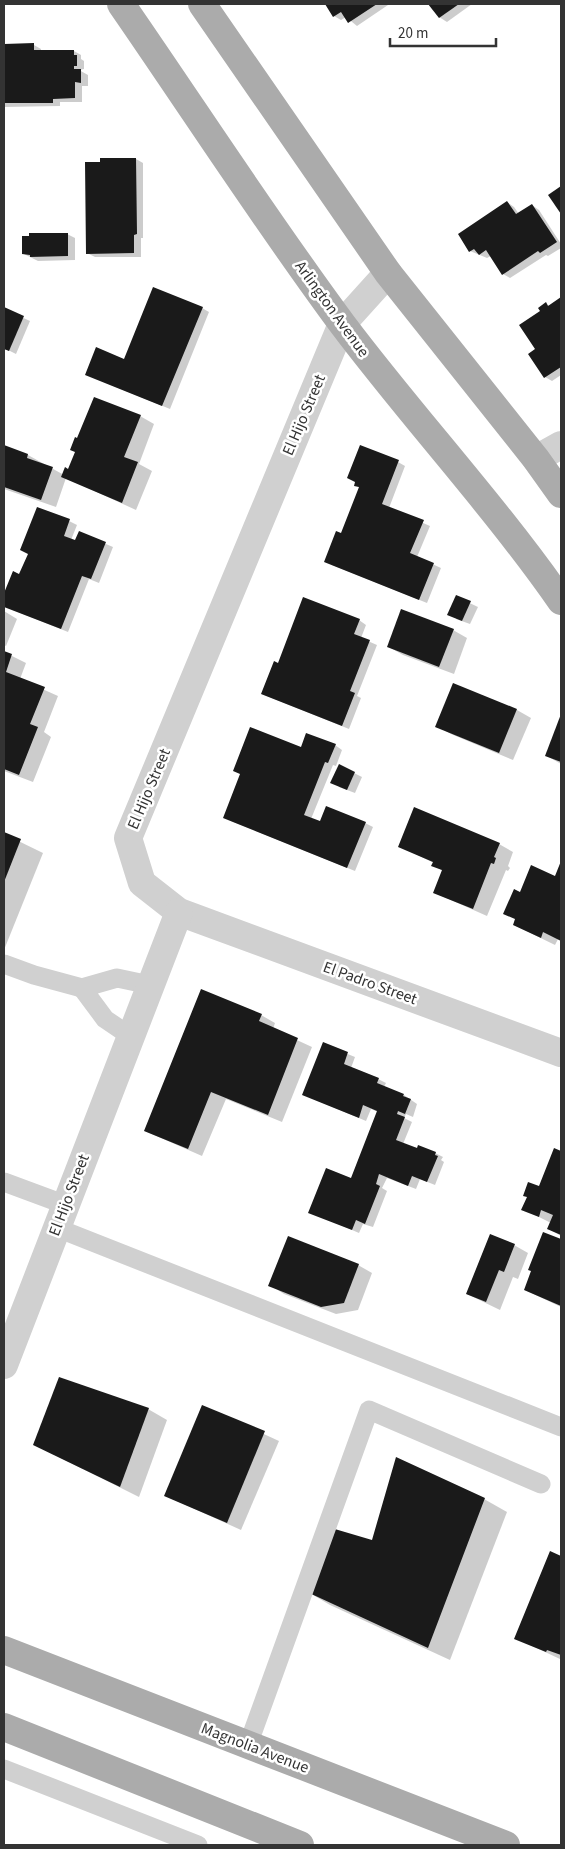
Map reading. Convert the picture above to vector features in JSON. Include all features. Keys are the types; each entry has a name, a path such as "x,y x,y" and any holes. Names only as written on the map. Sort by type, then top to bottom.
{"main road":[{"name":"Arlington Avenue","path":"121,4 292,255 342,324 392,390 537,566 561,601"},
{"path":"202,4 388,273 536,459 561,494"},
{"name":"Magnolia Avenue","path":"4,1650 506,1845"},
{"path":"4,1727 300,1845"}],"street":[{"name":"El Hijo Street","path":"4,1366 179,912 142,882 128,838 342,324 388,273"},
{"path":"536,459 561,445"},
{"name":"El Padro Street","path":"179,912 561,1053"}],"lane":[{"path":"4,964 34,975 82,988 117,978 150,985"},
{"path":"82,988 105,1019 130,1036"},
{"path":"4,1182 61,1217 561,1428"},
{"path":"248,1745 369,1410 541,1484"},
{"path":"4,1769 170,1840 198,1845"}],"building":[{"path":"325,4 377,4 348,23 341,12 333,17"},
{"path":"428,4 459,4 439,18"},
{"path":"34,43 34,50 74,50 74,55 77,55 77,66 74,66 74,69 81,69 81,83 75,82 75,98 53,99 53,103 4,103 4,44"},
{"path":"100,158 136,158 137,234 134,235 134,253 86,254 85,162 100,162"},
{"path":"561,186 561,214 548,195"},
{"path":"507,201 516,214 532,204 557,242 540,253 538,251 502,275 486,250 479,255 474,249 469,252 458,234"},
{"path":"29,233 68,233 68,256 30,257 30,255 22,254 22,236 29,236"},
{"path":"153,287 203,307 162,406 85,375 96,347 124,359"},
{"path":"561,297 561,367 544,378 528,354 535,349 519,325 540,311 538,308 546,302 548,306"},
{"path":"4,307 24,316 9,351 4,349"},
{"path":"94,397 141,415 124,457 138,462 122,503 61,477 65,467 68,469 75,452 70,450"},
{"path":"4,445 28,454 27,458 53,467 41,500 4,487"},
{"path":"360,445 399,460 382,504 424,520 410,553 434,563 419,600 324,562 336,531 341,533 359,487 354,486 355,482 347,478"},
{"path":"37,507 70,519 64,536 75,540 79,531 106,542 91,579 82,576 61,629 4,607 4,593 13,571 19,574 28,554 20,550"},
{"path":"456,595 471,601 462,621 447,615"},
{"path":"303,597 360,619 354,634 370,640 350,691 355,693 342,726 261,694 274,661 278,663"},
{"path":"401,609 454,629 439,667 387,647"},
{"path":"4,651 12,654 6,672 45,687 30,724 38,727 19,775 4,769"},
{"path":"453,683 517,709 499,753 435,727"},
{"path":"561,714 561,762 545,756"},
{"path":"250,727 301,747 306,733 336,744 328,763 325,762 304,815 320,821 326,806 366,822 347,868 223,818 240,774 233,771"},
{"path":"339,764 355,772 347,790 330,783"},
{"path":"414,807 500,843 494,857 496,858 494,864 491,863 473,909 433,893 442,870 431,866 433,862 398,847"},
{"path":"4,832 21,839 4,882"},
{"path":"561,861 561,941 543,932 541,938 513,925 515,919 503,914 514,889 520,892 531,865 555,876"},
{"path":"201,989 262,1014 259,1021 298,1038 268,1115 211,1092 188,1149 144,1131"},
{"path":"323,1042 348,1052 344,1064 379,1078 377,1083 404,1094 403,1096 411,1099 405,1114 398,1111 397,1114 405,1117 396,1140 417,1148 418,1145 436,1152 435,1155 438,1156 427,1182 412,1176 408,1186 379,1174 376,1184 380,1186 365,1224 356,1220 352,1230 308,1213 326,1168 351,1178 377,1111 363,1105 359,1118 302,1095"},
{"path":"554,1148 561,1151 561,1235 547,1229 553,1215 541,1210 539,1217 521,1210 527,1197 523,1196 528,1182 539,1186"},
{"path":"543,1232 561,1239 561,1306 524,1290 531,1271 528,1270"},
{"path":"490,1234 515,1244 504,1272 499,1270 486,1302 466,1294"},
{"path":"288,1236 359,1264 344,1303 321,1307 268,1286"},
{"path":"59,1377 149,1408 120,1487 33,1445"},
{"path":"202,1405 265,1431 227,1523 164,1496"},
{"path":"396,1457 485,1498 428,1648 307,1592 328,1527 372,1540"},
{"path":"550,1551 561,1556 561,1655 547,1650 546,1652 514,1639"}]}
